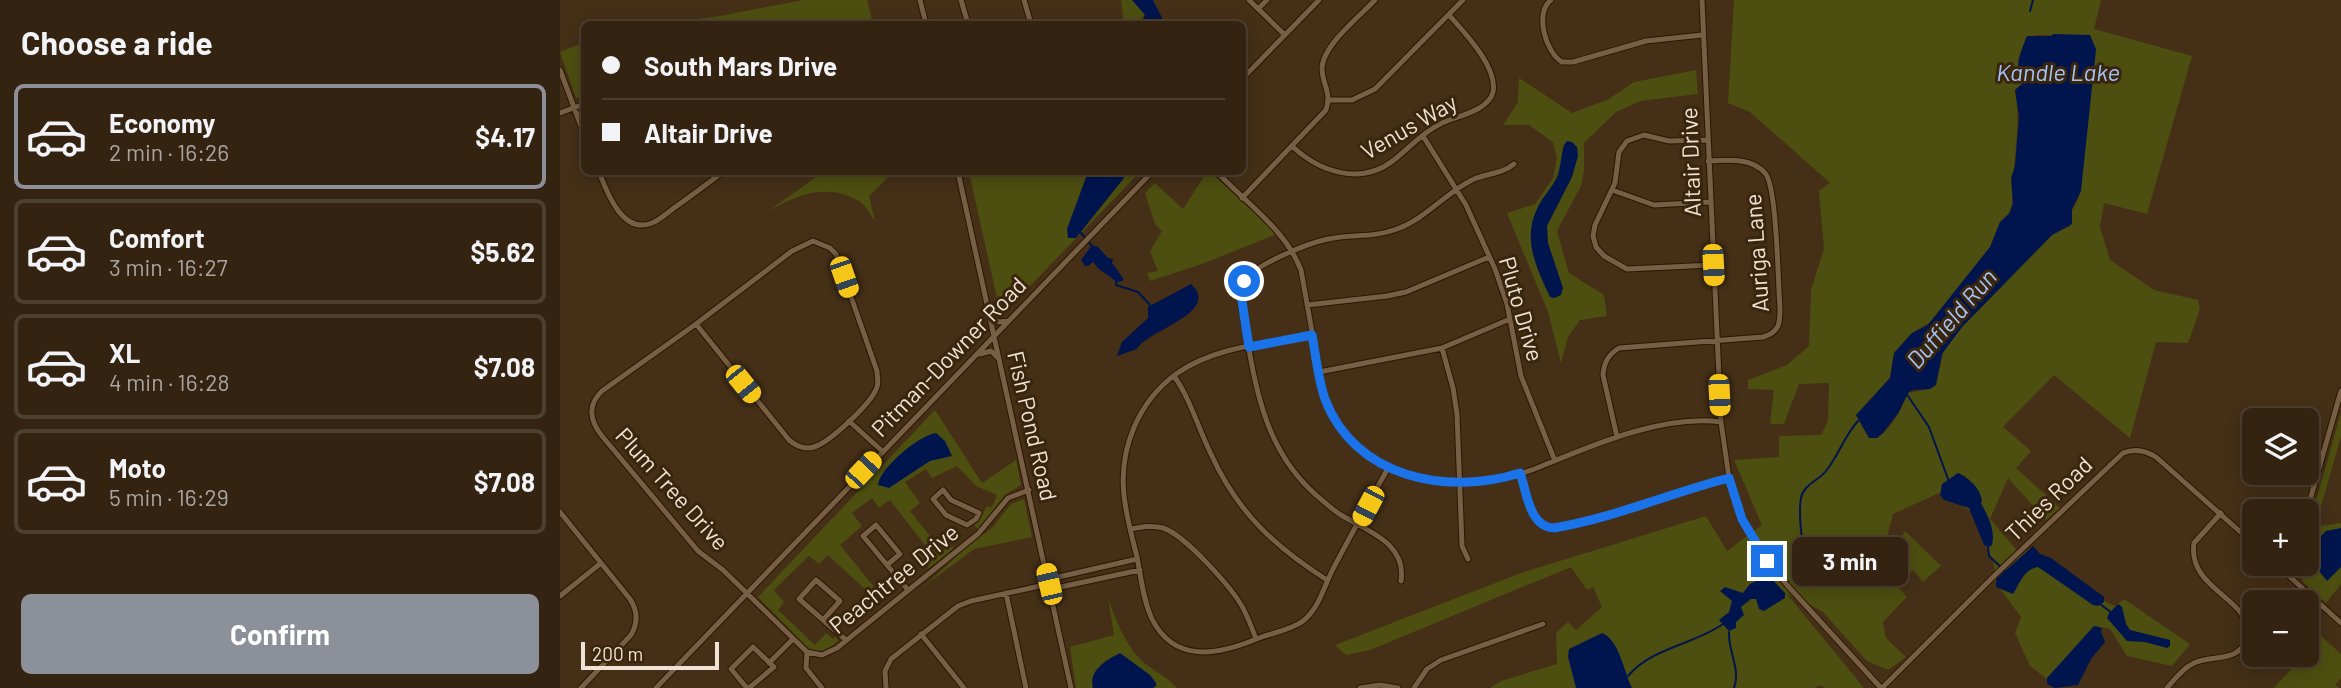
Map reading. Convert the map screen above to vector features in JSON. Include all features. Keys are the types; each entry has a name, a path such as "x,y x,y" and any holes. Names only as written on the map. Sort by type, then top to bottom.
{"street":[{"path":"920,0 925,21"},
{"path":"961,0 967,21"},
{"path":"1024,0 1030,21"},
{"path":"1249,0 1284,35"},
{"path":"1258,9 1267,0"},
{"path":"1246,75 1319,0"},
{"path":"1242,198 1326,110 1328,88 1322,72 1326,52 1375,0"},
{"path":"1329,100 1352,100 1375,89 1463,0"},
{"path":"1551,0 1544,7 1542,22 1554,56 1562,62 1573,62 1646,41 1702,35"},
{"name":"Altair Drive","path":"1702,0 1721,422 1729,478 1742,519 1767,561 1882,688"},
{"name":"Venus Way","path":"1293,147 1306,159 1327,170 1337,173 1369,173 1392,162 1440,124 1483,106 1492,94 1492,78 1472,41 1449,15"},
{"path":"560,70 581,126"},
{"path":"560,113 581,105"},
{"path":"1707,140 1669,141 1644,135 1630,139 1619,152 1617,177 1595,225 1593,236 1596,247 1604,256 1624,268 1633,270 1713,265"},
{"name":"Pluto Drive","path":"1423,136 1457,189 1489,257 1504,294 1521,376 1555,461"},
{"name":"Auriga Lane","path":"1708,161 1745,162 1760,168 1769,177 1780,308 1779,325 1773,333 1763,337 1717,340"},
{"path":"1401,581 1401,561 1392,548 1381,537 1340,514 1315,494 1283,456 1261,408 1241,295 1244,281 1256,271 1292,251 1332,238 1368,237 1400,228 1430,212 1457,189 1479,177 1506,170 1514,164"},
{"path":"600,175 608,195 623,216 642,225 657,221 719,175"},
{"name":"Fish Pond Road","path":"959,175 1072,688"},
{"name":"Pitman-Downer Road","path":"656,688 1149,175"},
{"path":"1220,175 1280,234 1292,251 1301,270 1326,400 1339,425 1360,448 1388,468 1427,481 1485,480 1520,473 1617,437 1692,421 1721,422"},
{"path":"1612,190 1639,202 1654,205 1710,202"},
{"name":"Plum Tree Drive","path":"696,324 775,423 796,445 811,448 818,445 849,421 874,393 878,380 836,254 830,248 813,241 801,245 602,391 593,401 592,418 602,436 698,551 747,593"},
{"path":"1307,305 1406,292 1489,257"},
{"path":"990,316 999,322 1012,320"},
{"path":"1319,372 1442,348 1510,319"},
{"path":"1312,335 1203,359 1174,376 1143,409 1128,443 1123,489 1151,617 1162,634 1181,647 1214,653 1235,648 1301,623 1312,610 1388,468"},
{"path":"1617,437 1603,385 1604,365 1611,353 1619,348 1717,340"},
{"path":"1442,348 1456,404 1462,546 1468,559"},
{"path":"978,354 991,351 1000,361"},
{"path":"1174,376 1192,406 1210,454 1246,512 1282,549 1327,580"},
{"path":"2310,499 2341,391"},
{"path":"849,421 882,451"},
{"name":"Thies Road","path":"1882,688 2001,569 2123,453 2139,450 2150,453 2242,533"},
{"path":"1520,473 1536,519 1544,526 1554,528 1629,509 1729,478"},
{"path":"967,525 976,519 979,513 951,500 943,490 933,499 946,515 967,525 978,534"},
{"name":"Peachtree Drive","path":"807,652 822,655 837,648 978,534 1008,498 1029,490"},
{"path":"560,512 633,602 636,613 636,623 628,640 581,688"},
{"path":"2167,688 2188,666 2197,661 2227,657 2244,646 2247,624 2242,614 2201,575 2194,564 2194,543 2221,513"},
{"path":"887,565 900,554 876,525 863,536 887,565 908,590"},
{"path":"1131,529 1144,526 1163,528 1183,541 1235,596 1256,639"},
{"path":"886,688 885,671 891,659 958,606 1049,584 1054,578 1137,559"},
{"path":"560,596 601,563"},
{"path":"1049,584 1056,588 1140,570"},
{"path":"1075,574 1077,583"},
{"path":"2289,576 2341,623"},
{"path":"823,620 839,601 816,580 799,599 823,620 846,640"},
{"path":"747,593 807,652 806,668 822,688"},
{"path":"1006,593 1026,688"},
{"path":"1414,688 1427,669 1441,660 1543,624"},
{"path":"921,634 964,688"},
{"path":"769,663 793,639"},
{"path":"753,647 774,667 748,688 731,669 753,647"},
{"path":"1360,688 1381,685 1398,688"}],"shaded area":[{"path":"803,0 867,0 872,21 682,21"},
{"path":"1121,0 1139,0 1145,13 1141,21 1124,21"},
{"path":"1734,0 2101,0 2094,29 2192,56 2147,214 2104,203 2100,227 2110,260 2154,290 2198,300 2200,309 2188,343 2156,342 2130,438 2054,375 2003,427 2031,451 2016,468 2060,508 2046,520 2008,478 1990,519 2021,555 2030,548 2106,602 2115,606 2124,599 2190,644 2172,666 2127,656 2110,629 2095,626 2047,679 2030,666 2015,633 2021,617 1995,582 1994,565 1971,511 1939,493 1893,514 1885,545 1896,546 1905,531 1941,566 1923,582 1913,570 1896,585 1907,597 1883,622 1886,638 1906,657 1888,670 1867,661 1822,611 1787,594 1864,688 1826,688 1820,685 1815,688 1490,688 1501,681 1557,664 1556,633 1568,622 1576,630 1602,607 1593,587 1587,590 1571,567 1370,650 1346,655 1335,645 1521,573 1706,516 1727,551 1762,525 1734,460 1779,457 1779,436 1821,435 1828,421 1829,383 1799,384 1784,424 1770,424 1774,390 1748,389 1748,380 1787,365 1809,346 1811,290 1824,249 1819,191 1830,183 1750,112 1728,103","holes":["2089,35 2096,49 2079,197 2071,213 2070,226 2052,235 1962,327 1944,349 1936,385 1930,389 1908,393 1888,428 1876,437 1869,438 1856,415 1890,378 1894,353 1912,333 1930,322 1990,247 2000,222 2012,210 2017,135 2015,90 2023,83 2018,60 2026,37"]},
{"path":"581,43 581,97 576,98 560,52"},
{"path":"1696,70 1698,94 1640,101 1616,112 1584,143 1581,186 1557,231 1569,273 1604,295 1607,316 1580,320 1568,337 1561,363 1548,312 1507,213 1535,204 1553,178 1557,158 1553,142 1529,125 1503,125 1518,102 1519,78 1572,113 1609,99 1634,82"},
{"path":"819,175 890,175 869,196 875,221 860,201 834,192 800,196 767,212"},
{"path":"970,175 1137,175 1001,316"},
{"path":"1205,175 1213,175 1277,234 1202,264 1150,281 1147,273 1158,271 1150,251 1162,231 1155,224 1145,193 1155,183 1183,209"},
{"path":"935,410 982,483 1016,460 1021,485 1006,494 978,529 974,525 987,506 992,507 997,495 976,486 957,466 932,478 926,469 905,482 920,503 910,511 931,537 954,548 929,568 917,552 925,545 890,500 879,508 872,498 852,513 862,526 840,545 875,588 869,593 828,555 819,564 809,556 774,590 784,602 778,610 815,645 826,633 833,639 836,636 838,641 824,650 808,648 758,597"},
{"path":"2341,412 2341,437 2319,513 2319,499 2317,499"},
{"path":"1024,499 1032,537 974,549 926,585 965,548 992,528 1011,504"},
{"path":"2341,523 2341,584 2326,603 2319,597 2319,590 2312,590 2303,582 2301,576 2319,576 2319,526"},
{"path":"1108,598 1120,629 1133,651 1177,688 1076,688 1070,647 1114,635"},
{"path":"2321,636 2341,654 2341,678 2335,685 2340,688 2274,688 2293,667 2319,667"}],"water":[{"path":"1132,0 1153,0 1163,21 1143,21 1145,15"},
{"name":"Kandle Lake","path":"2090,35 2096,49 2081,191 2072,209 2072,224 2052,235 1962,327 1942,354 1936,385 1930,389 1908,393 1899,412 1883,433 1877,438 1869,438 1856,415 1890,378 1894,353 1912,333 1928,325 1990,247 2000,222 2009,214 2013,203 2011,178 2015,166 2019,116 2015,90 2023,83 2019,59 2027,36"},
{"path":"1567,141 1577,147 1578,156 1572,177 1547,226 1548,243 1563,288 1561,295 1554,298 1550,297 1536,265 1531,231 1539,205 1557,177"},
{"path":"1087,175 1123,175 1124,178 1076,238 1068,238 1067,229"},
{"path":"1092,245 1113,259 1112,263 1123,281 1117,282 1093,262 1085,266 1081,260"},
{"path":"1191,284 1198,294 1197,304 1190,312 1143,342 1137,349 1117,356 1122,342 1148,318 1148,307"},
{"path":"936,433 945,441 952,456 930,461 889,488 878,485 892,462 920,440"},
{"path":"1958,473 1972,482 1980,493 1981,503 1992,530 1993,540 1989,547 1984,545 1969,508 1944,500 1940,495 1942,484"},
{"path":"2341,528 2341,567 2327,581 2319,571 2319,538 2326,531"},
{"path":"2033,546 2040,554 2051,558 2104,597 2104,602 2098,606 2093,605 2038,567 2026,574 2013,594 1996,587 1996,579"},
{"path":"1768,575 1785,593 1785,598 1764,611 1759,609 1756,599 1751,599 1741,607 1744,615 1736,622 1736,628 1729,631 1719,620 1729,612 1732,601 1720,591 1725,587 1743,593 1750,584"},
{"path":"2118,604 2122,607 2130,630 2170,640 2170,646 2167,648 2145,642 2127,641 2107,618"},
{"path":"2094,626 2102,628 2105,642 2091,659 2078,685 2055,688 2047,684 2047,678"},
{"path":"1602,633 1608,636 1617,649 1632,688 1576,688 1568,657 1569,649"},
{"path":"1120,653 1150,675 1156,686 1093,688 1096,671"}],"waterway":[{"name":"Duffield Run","path":"2030,11 2033,0"},
{"path":"1081,233 1091,245"},
{"path":"1116,279 1116,285 1138,292 1150,305"},
{"path":"1906,393 1929,427 1948,479"},
{"name":"Duffield Run","path":"1799,578 1803,558 1801,498 1808,486 1823,474 1835,459 1858,421"},
{"path":"1988,547 1989,556 2006,572"},
{"path":"2100,604 2112,613"},
{"path":"1628,676 1638,666 1661,652 1723,624"},
{"name":"Duffield Run","path":"1729,632 1736,674 1734,688"}],"route":[{"path":"1244,281 1241,304 1249,347 1312,335 1322,387 1339,425 1360,448 1388,468 1417,479 1438,482 1479,481 1520,473 1536,519 1548,528 1629,509 1729,478 1742,519 1767,561"}]}
